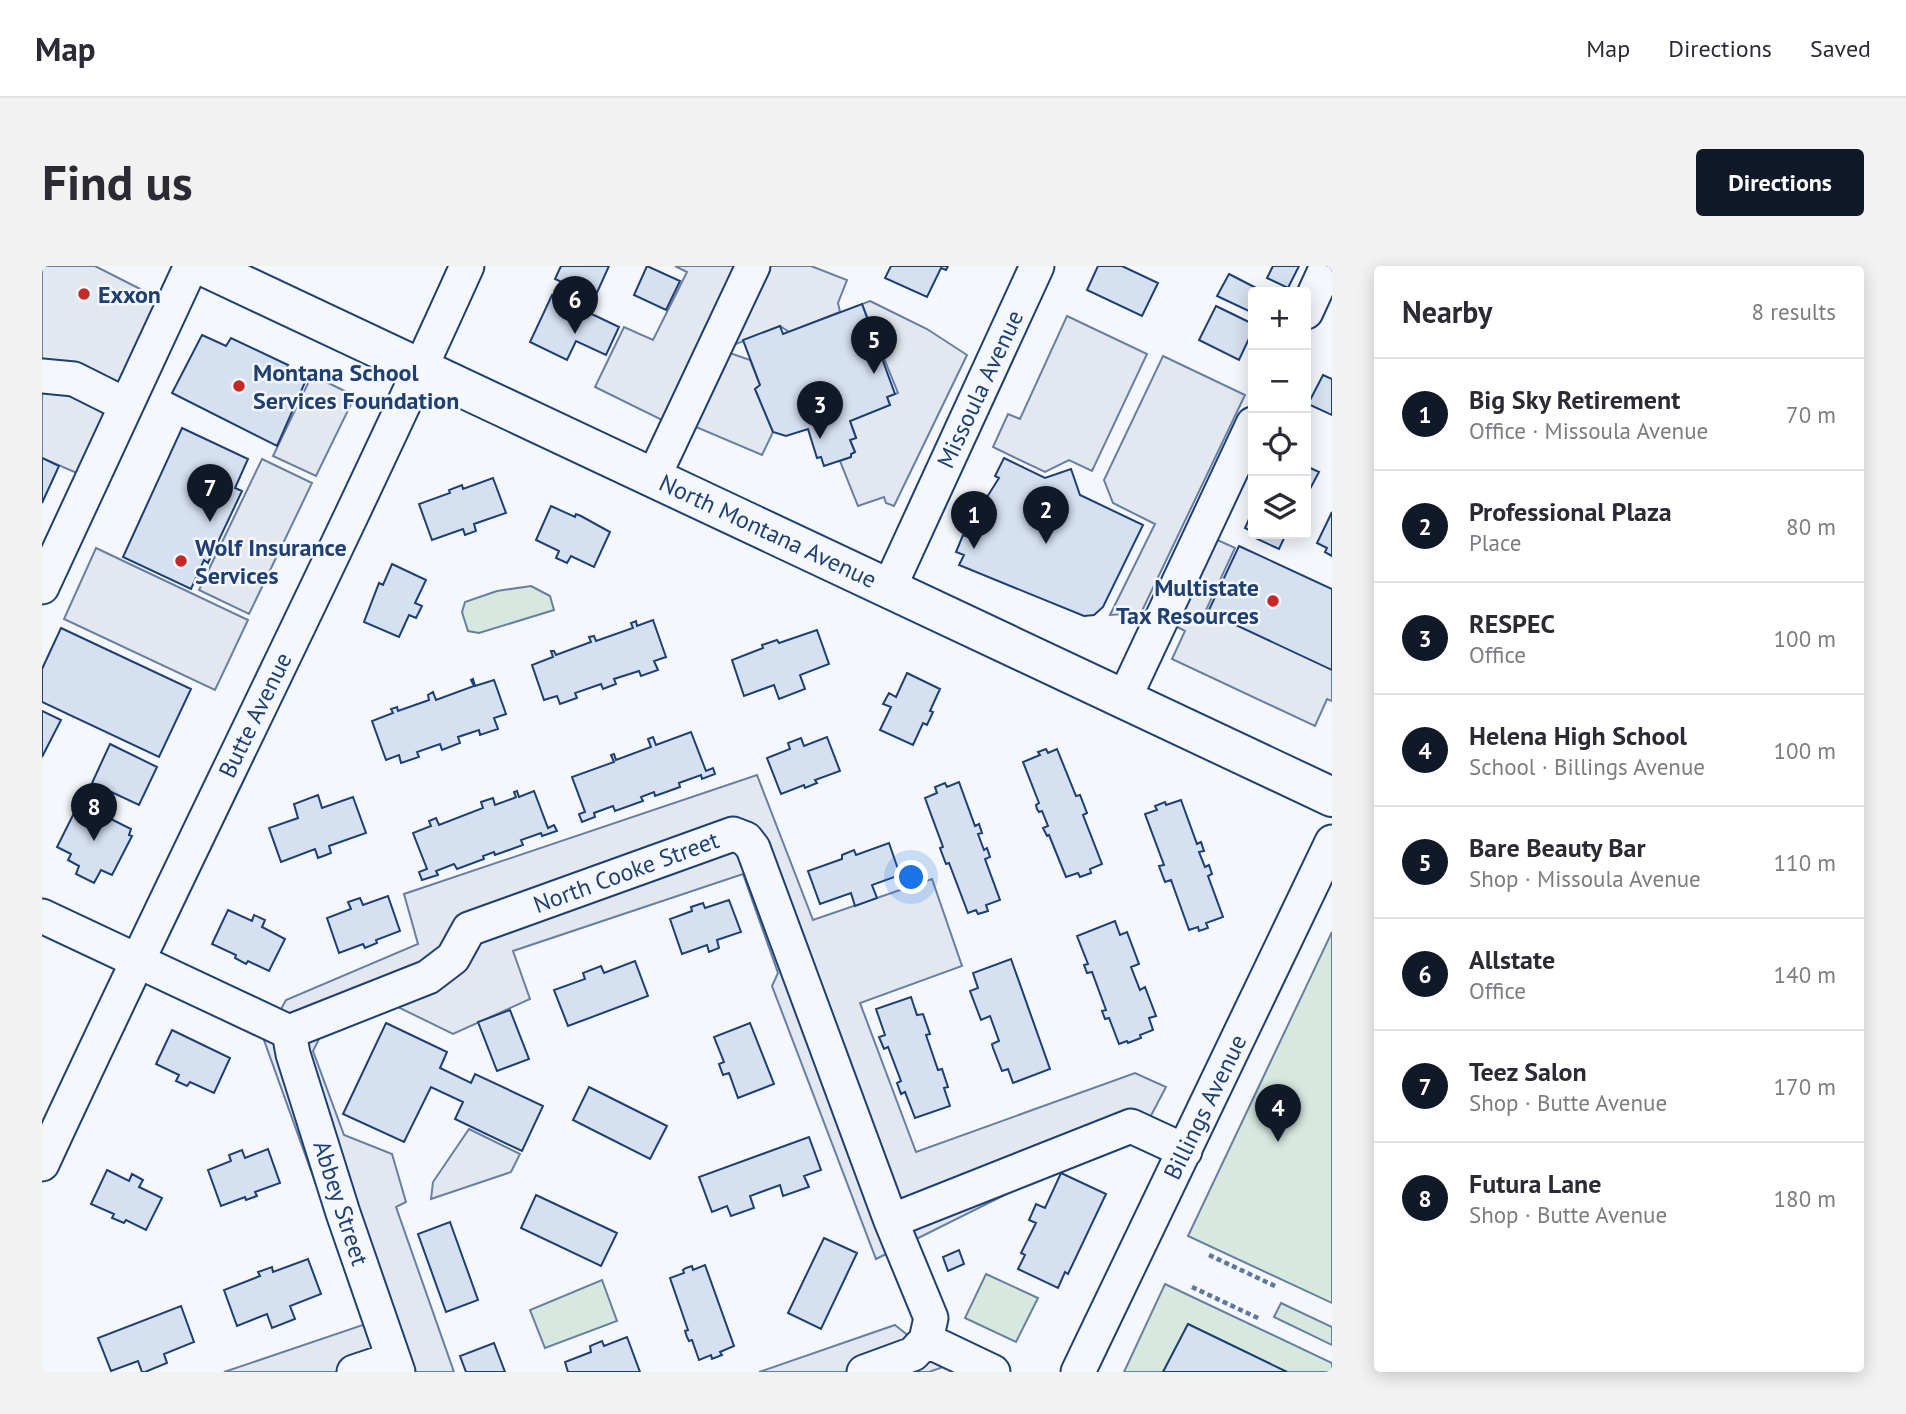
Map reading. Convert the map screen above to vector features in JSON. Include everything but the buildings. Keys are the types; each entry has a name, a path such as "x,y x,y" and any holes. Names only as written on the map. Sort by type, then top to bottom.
{"highway":[{"name":"North Montana Avenue","path":"203,266 1332,796"}],"street":[{"path":"42,587 191,266"},
{"name":"Butte Avenue","path":"42,1164 136,960 421,368 467,266"},
{"path":"654,477 753,266"},
{"name":"Missoula Avenue","path":"889,588 1037,266"},
{"path":"1311,301 1327,266"},
{"path":"42,376 74,379 126,405"},
{"path":"1124,699 1248,435"},
{"name":"North Cooke Street","path":"289,1032 428,977 453,958 469,929 733,834 746,839 753,848 891,1221 931,1318 926,1340"},
{"name":"Billings Avenue","path":"1078,1372 1332,842"},
{"path":"42,916 289,1032"},
{"name":"Abbey Street","path":"289,1032 293,1054 343,1213 396,1365"},
{"path":"891,1221 1131,1126 1185,1151"},
{"path":"864,1372 913,1354 926,1340 993,1372"},
{"path":"354,1372 396,1365"}],"path":[{"path":"1209,1255 1275,1286"},
{"path":"1192,1287 1260,1319"}],"shaded area":[{"path":"42,266 95,266 160,299 79,474 42,458"},
{"path":"675,266 748,266 670,424 595,387 624,327 653,340 687,272"},
{"path":"763,266 811,266 847,280 838,303 840,312 789,332 780,326 726,348 727,352 750,360 760,385 755,389 773,432 762,455 689,424"},
{"path":"870,301 927,329 967,355 894,506 886,503 884,497 858,506 840,461 851,457 855,452 850,440 856,437 850,421 890,405 887,397 898,393 862,304"},
{"path":"1067,316 1147,354 1092,471 1069,460 1045,472 993,447 1008,414 1020,419"},
{"path":"1163,356 1245,395 1141,613 1110,615 1155,524 1113,503 1104,480"},
{"path":"312,375 355,396 316,476 273,456"},
{"path":"262,459 312,483 249,614 199,590"},
{"path":"1211,537 1235,548 1206,610 1332,669 1332,701 1327,699 1315,726 1172,659 1185,631 1170,623"},
{"path":"96,548 248,620 215,690 64,619"},
{"path":"531,586 550,596 554,610 479,633 468,631 462,612 465,602 497,591"},
{"path":"757,775 813,920 932,879 962,966 860,1003 916,1152 1135,1073 1166,1087 1135,1146 1121,1137 876,1259 772,986 778,973 743,874 513,951 530,999 453,1034 396,1006 320,1037 313,1051 344,1135 392,1154 406,1202 396,1207 454,1372 224,1372 366,1324 264,1040 286,1000 418,944 404,894"},
{"path":"1332,932 1332,1303 1188,1236"},
{"path":"469,1129 520,1154 511,1172 431,1199 433,1182"},
{"path":"986,1274 1038,1298 1016,1342 965,1318"},
{"path":"602,1280 617,1321 545,1348 530,1310"},
{"path":"1165,1284 1332,1363 1332,1372 1287,1372 1188,1324 1163,1372 1124,1372"},
{"path":"1281,1303 1332,1327 1332,1345 1274,1317"},
{"path":"895,1325 946,1366 929,1372 759,1372"}],"place":[{"name":"Exxon","path":"84,294"},
{"name":"Allstate","path":"575,334"},
{"name":"Bare Beauty Bar","path":"874,374"},
{"name":"Montana School Services Foundation","path":"239,386"},
{"name":"RESPEC","path":"820,439"},
{"name":"Teez Salon","path":"210,522"},
{"name":"Professional Plaza","path":"1046,544"},
{"name":"Big Sky Retirement","path":"974,549"},
{"name":"Wolf Insurance Services","path":"181,561"},
{"name":"Multistate Tax Resources","path":"1273,601"},
{"name":"Futura Lane","path":"94,841"},
{"name":"Helena High School","path":"1278,1142"}]}
